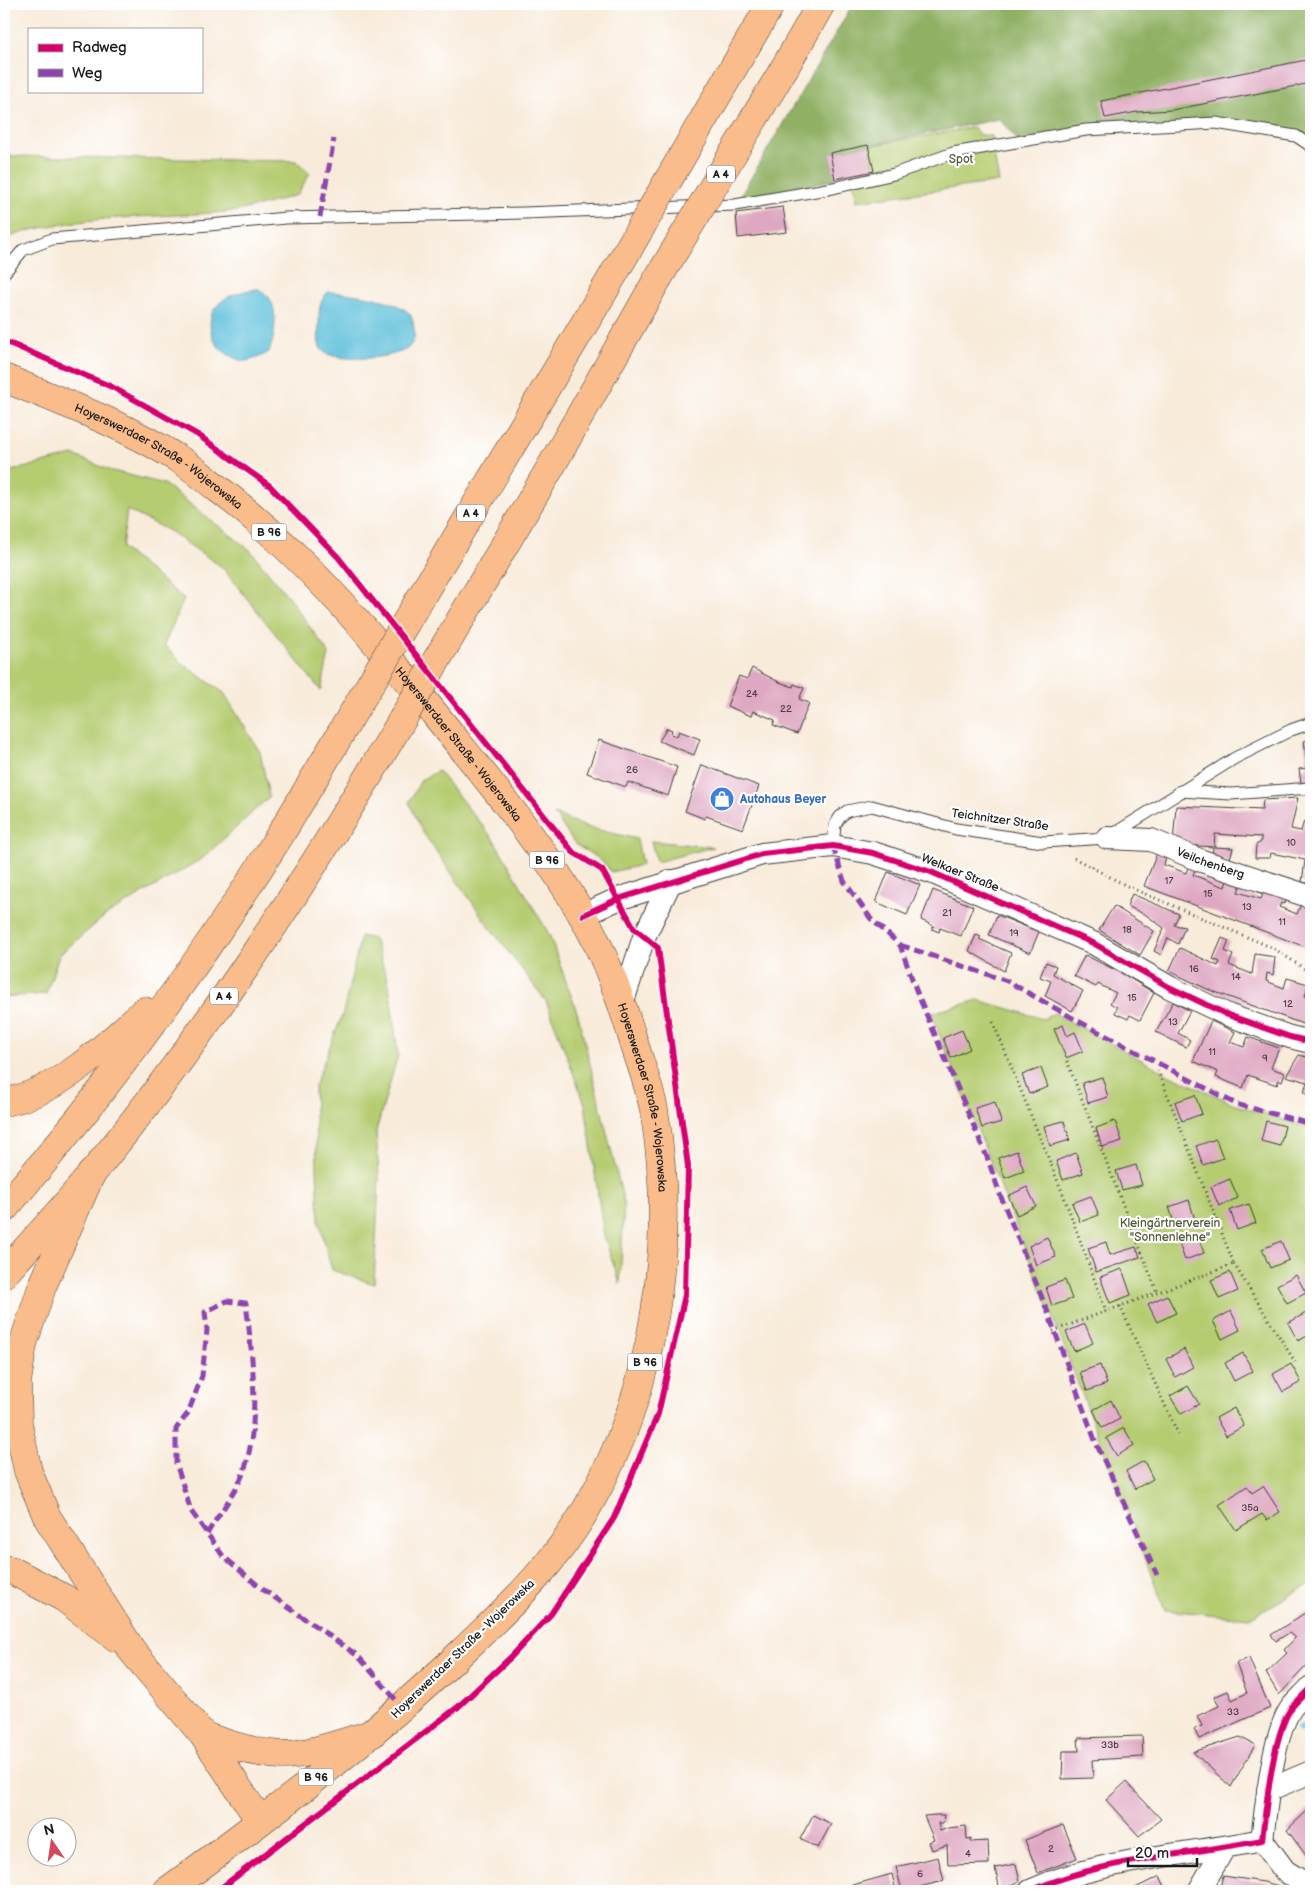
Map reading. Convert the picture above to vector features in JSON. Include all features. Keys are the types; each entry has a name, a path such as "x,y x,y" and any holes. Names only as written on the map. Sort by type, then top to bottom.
{"main road":[{"name":"A 4","path":"4,1208 104,1086 193,965 281,833 604,290 771,4"},
{"name":"A 4","path":"4,1274 91,1174 175,1065 248,962 348,812 549,470 657,280 821,4"},
{"name":"Hoyerswerdaer Straße - Wojerowska","path":"4,378 102,418 178,458 248,511 319,579 408,681 510,807 583,915 613,979 622,1004 653,1106 661,1171 662,1232 656,1295 648,1349 633,1406 614,1457 586,1510 562,1548 528,1589 404,1708 167,1891"},
{"path":"4,1102 34,1092 62,1078 90,1058 119,1035 193,965"},
{"path":"91,1174 42,1287 22,1344 17,1382 18,1424 28,1471 47,1517 133,1652 204,1736 260,1821"},
{"path":"4,1569 13,1571 64,1598 133,1652"},
{"path":"204,1736 236,1747 272,1755 300,1754 372,1734"}],"street":[{"name":"Veilchenberg","path":"1107,838 1151,840 1202,860 1311,897"},
{"name":"Welkaer Straße","path":"583,915 618,899 762,854 833,846 873,853 931,872 1093,943 1169,987 1228,1015 1290,1037 1311,1042"},
{"path":"622,1004 644,937 671,881"},
{"path":"1311,1687 1291,1708 1279,1738 1268,1790 1262,1840 1286,1871 1311,1887"},
{"path":"1268,1790 1311,1772"},
{"path":"1030,1891 1081,1872 1116,1864 1199,1849 1224,1848 1262,1840"},
{"path":"1199,1891 1224,1848"}],"lane":[{"path":"4,273 23,250 52,239 286,218 534,212 735,204 834,188 894,174 953,153 1086,130 1216,123 1296,136 1311,146"},
{"name":"Teichnitzer Straße","path":"833,846 835,825 840,817 847,811 872,806 956,829 1043,842 1107,838 1235,758 1291,730 1311,723"},
{"path":"1180,791 1231,794 1311,788"}],"path":[{"path":"1043,842 1129,887 1273,948 1311,972"},
{"path":"993,1022 1063,1194 1106,1311"},
{"path":"1067,1061 1157,1292"},
{"path":"1158,1071 1234,1264 1294,1362"},
{"path":"1053,1331 1234,1264"},
{"path":"1120,1306 1179,1436"}],"green space":[{"path":"853,4 1311,4 1311,146 1296,136 1216,123 1019,142 999,119 830,153 835,179 735,205"},
{"name":"Spot","path":"974,127 978,134 991,136 999,182 857,201 852,175 874,171 870,146"},
{"path":"4,156 296,161 310,173 297,195 244,209 226,212 84,221 29,231 4,239"},
{"path":"73,455 109,470 164,484 250,550 290,599 329,654 321,691 222,567 169,531 127,510 122,548 184,599 164,645 183,664 224,693 260,752 269,797 203,858 105,916 59,955 46,994 4,997 4,473"},
{"path":"438,771 494,840 549,934 578,1015 624,1203 620,1284 604,1236 585,1104 546,1001 488,925 422,831 409,802 421,780"},
{"path":"554,814 586,827 637,839 642,865 611,872 600,859 576,845"},
{"path":"651,841 713,847 656,862"},
{"path":"361,936 374,939 389,984 398,1055 376,1131 379,1178 374,1284 332,1270 319,1221 314,1087 343,1013"},
{"name":"Kleingärtnerverein \"Sonnenlehne\"","path":"978,1000 1044,1019 1054,1013 1168,1074 1239,1106 1311,1128 1311,1584 1249,1618 1165,1610 1056,1326 931,1013"}],"water":[{"path":"258,289 265,293 273,308 275,326 273,336 269,352 254,359 242,361 229,355 217,345 211,331 210,321 217,305 224,300 240,292"},
{"path":"328,292 373,298 396,305 405,310 411,316 413,323 414,336 411,344 401,352 377,357 349,358 327,354 321,349 318,336 320,306"}],"building":[{"path":"1311,59 1311,83 1172,110 1137,112 1105,118 1101,101"},
{"path":"868,145 874,171 835,179 830,153"},
{"path":"783,207 787,232 738,238 736,213"},
{"path":"752,668 777,681 793,687 794,684 804,688 799,699 809,703 797,734 773,725 775,720 753,711 751,716 727,706 739,676 747,679"},
{"path":"667,728 672,730 671,734 677,736 679,731 700,739 694,755 659,741"},
{"path":"599,740 677,767 668,796 628,782 626,787 587,773"},
{"path":"1311,740 1311,783 1301,783 1299,769 1308,768 1304,741"},
{"name":"Autohaus Beyer","path":"702,765 759,786 743,829 706,816 705,819 685,811"},
{"path":"1298,798 1291,829 1301,831 1304,821 1310,823 1306,855 1311,856 1311,884 1302,882 1305,860 1271,853 1270,858 1255,858 1256,845 1261,842 1261,837 1215,834 1214,847 1233,848 1229,862 1212,858 1213,847 1173,844 1176,806 1262,810 1263,800"},
{"path":"1157,853 1166,856 1164,865 1186,873 1189,865 1196,867 1193,875 1225,887 1228,877 1242,882 1238,892 1261,899 1263,894 1256,891 1258,887 1287,897 1285,904 1281,903 1279,907 1297,914 1302,902 1311,905 1311,949 1144,886"},
{"path":"888,872 920,885 907,915 876,902"},
{"path":"933,890 973,906 961,936 940,928 939,932 932,929 934,926 921,920"},
{"path":"1132,894 1179,914 1174,925 1185,927 1178,944 1168,938 1161,955 1154,951 1164,928 1146,915 1127,906"},
{"path":"1114,906 1154,931 1140,955 1099,930"},
{"path":"997,915 1039,932 1030,953 989,935"},
{"path":"976,935 981,937 979,939 1011,953 1004,971 969,951"},
{"path":"1222,938 1229,941 1225,951 1233,955 1229,965 1252,974 1255,954 1275,957 1273,975 1267,973 1266,981 1284,988 1287,978 1308,984 1305,996 1311,999 1311,1027 1207,989 1169,971 1180,948 1218,966 1220,962 1213,959"},
{"path":"1085,955 1125,975 1154,993 1140,1020 1130,1015 1128,1019 1115,1013 1117,1007 1110,1003 1116,993 1098,984 1096,987 1074,976"},
{"path":"1046,962 1056,966 1053,974 1083,991 1072,1011 1045,996 1051,981 1040,977"},
{"path":"1173,1002 1190,1011 1178,1033 1190,1040 1186,1047 1156,1032"},
{"path":"1211,1021 1235,1032 1230,1042 1244,1047 1248,1037 1279,1048 1271,1068 1285,1073 1282,1081 1279,1080 1277,1085 1248,1075 1243,1088 1216,1077 1218,1072 1193,1061"},
{"path":"1063,1025 1067,1036 1075,1032 1083,1051 1066,1058 1054,1029"},
{"path":"962,1030 970,1049 951,1058 943,1038"},
{"path":"1299,1055 1311,1058 1311,1095 1304,1093 1307,1082 1286,1076"},
{"path":"1041,1068 1048,1087 1029,1094 1022,1075"},
{"path":"1102,1077 1108,1097 1088,1103 1082,1083"},
{"path":"1195,1095 1202,1114 1182,1121 1175,1102"},
{"path":"995,1102 1001,1122 982,1128 975,1108"},
{"path":"1064,1121 1070,1140 1050,1146 1044,1126"},
{"path":"1115,1121 1122,1141 1102,1147 1096,1128"},
{"path":"1266,1121 1285,1126 1280,1146 1261,1141"},
{"path":"1216,1139 1223,1158 1203,1165 1196,1146"},
{"path":"1017,1151 1024,1171 1005,1178 998,1158"},
{"path":"1076,1153 1083,1173 1063,1180 1056,1161"},
{"path":"1136,1165 1142,1185 1122,1190 1116,1171"},
{"path":"1230,1179 1238,1198 1219,1206 1211,1187"},
{"path":"1027,1187 1036,1206 1017,1215 1008,1196"},
{"path":"1091,1196 1099,1215 1080,1222 1072,1203"},
{"path":"1189,1200 1195,1220 1175,1226 1169,1207"},
{"path":"1249,1204 1256,1223 1237,1230 1230,1210"},
{"path":"1197,1234 1204,1253 1185,1260 1178,1241"},
{"path":"1047,1237 1056,1257 1036,1265 1029,1246"},
{"path":"1281,1241 1289,1260 1270,1268 1262,1249"},
{"path":"1106,1242 1110,1255 1136,1247 1140,1257 1096,1272 1088,1248"},
{"path":"1122,1269 1131,1295 1110,1303 1100,1277"},
{"path":"1230,1272 1238,1291 1219,1299 1211,1280"},
{"path":"1296,1275 1306,1293 1287,1303 1277,1285"},
{"path":"1065,1280 1072,1299 1052,1306 1046,1287"},
{"path":"1167,1295 1176,1313 1157,1322 1148,1304"},
{"path":"1231,1311 1240,1330 1222,1339 1213,1321"},
{"path":"1306,1313 1311,1323 1311,1334 1298,1341 1288,1323"},
{"path":"1085,1324 1093,1343 1074,1351 1066,1332"},
{"path":"1184,1349 1193,1367 1175,1377 1166,1359"},
{"path":"1243,1353 1253,1371 1234,1381 1225,1363"},
{"path":"1291,1364 1301,1382 1283,1392 1273,1374"},
{"path":"1100,1365 1107,1384 1087,1391 1080,1372"},
{"path":"1188,1386 1199,1404 1181,1414 1170,1396"},
{"path":"1111,1400 1120,1419 1102,1428 1093,1410"},
{"path":"1234,1408 1244,1426 1226,1436 1216,1418"},
{"path":"1124,1428 1134,1445 1117,1456 1106,1438"},
{"path":"1144,1461 1153,1479 1135,1489 1126,1471"},
{"path":"1247,1486 1252,1493 1263,1486 1280,1512 1267,1520 1262,1514 1236,1530 1219,1505"},
{"path":"1311,1609 1311,1661 1279,1695 1266,1673 1287,1653 1284,1650 1295,1638 1289,1633 1276,1641 1271,1635"},
{"path":"1249,1658 1270,1708 1199,1739 1194,1729 1202,1726 1197,1716 1219,1706 1214,1697 1228,1691 1232,1700 1247,1693 1236,1663"},
{"path":"1142,1736 1143,1757 1092,1760 1093,1778 1062,1779 1063,1751 1079,1751 1078,1738"},
{"path":"1240,1737 1255,1745 1231,1787 1193,1752"},
{"path":"1126,1782 1161,1819 1139,1836 1106,1800"},
{"path":"1308,1810 1311,1814 1311,1862 1287,1830"},
{"path":"813,1815 831,1824 818,1848 800,1839"},
{"path":"944,1815 943,1823 938,1823 940,1831 966,1826 967,1839 971,1838 971,1842 988,1841 989,1864 948,1865 947,1845 932,1850 929,1842 934,1840 924,1816"},
{"path":"1063,1825 1077,1858 1038,1873 1025,1840"},
{"path":"938,1857 944,1881 902,1891 896,1867"},
{"path":"1016,1864 1020,1881 1000,1890 995,1868"},
{"path":"892,1874 896,1891 851,1891 849,1886"},
{"path":"1160,1876 1167,1891 1129,1891"},
{"path":"1223,1876 1264,1882 1297,1891 1219,1891"}],"waterway":[{"path":"1300,1729 1311,1726"}],"marked path":[{"path":"320,217 334,139"},
{"path":"833,846 844,881 871,919 900,945 916,990 987,1157 1001,1197 1047,1310 1096,1443 1157,1575"},
{"path":"900,945 1007,981 1078,1021 1236,1104 1311,1124"},
{"path":"207,1534 211,1527 237,1487 249,1452 254,1409 254,1387 246,1303 227,1301 205,1312 207,1330 202,1376 188,1413 176,1429 176,1463 191,1511 223,1556 261,1588 358,1656 403,1708"}],"cycle path":[{"path":"4,341 112,387 198,435 270,486 338,557 573,852 602,870 634,928 658,948 688,1166 685,1295 658,1414 614,1518 551,1614 512,1656 458,1707 217,1891"},
{"path":"583,915 618,899 762,854 833,846 873,853 931,872 1093,943 1169,987 1228,1015 1290,1037 1311,1042"},
{"path":"1030,1891 1086,1871 1144,1859 1262,1840 1271,1771 1280,1734 1285,1719 1292,1707 1311,1687"}],"place":[{"name":"Autohaus Beyer","path":"722,799"}]}
